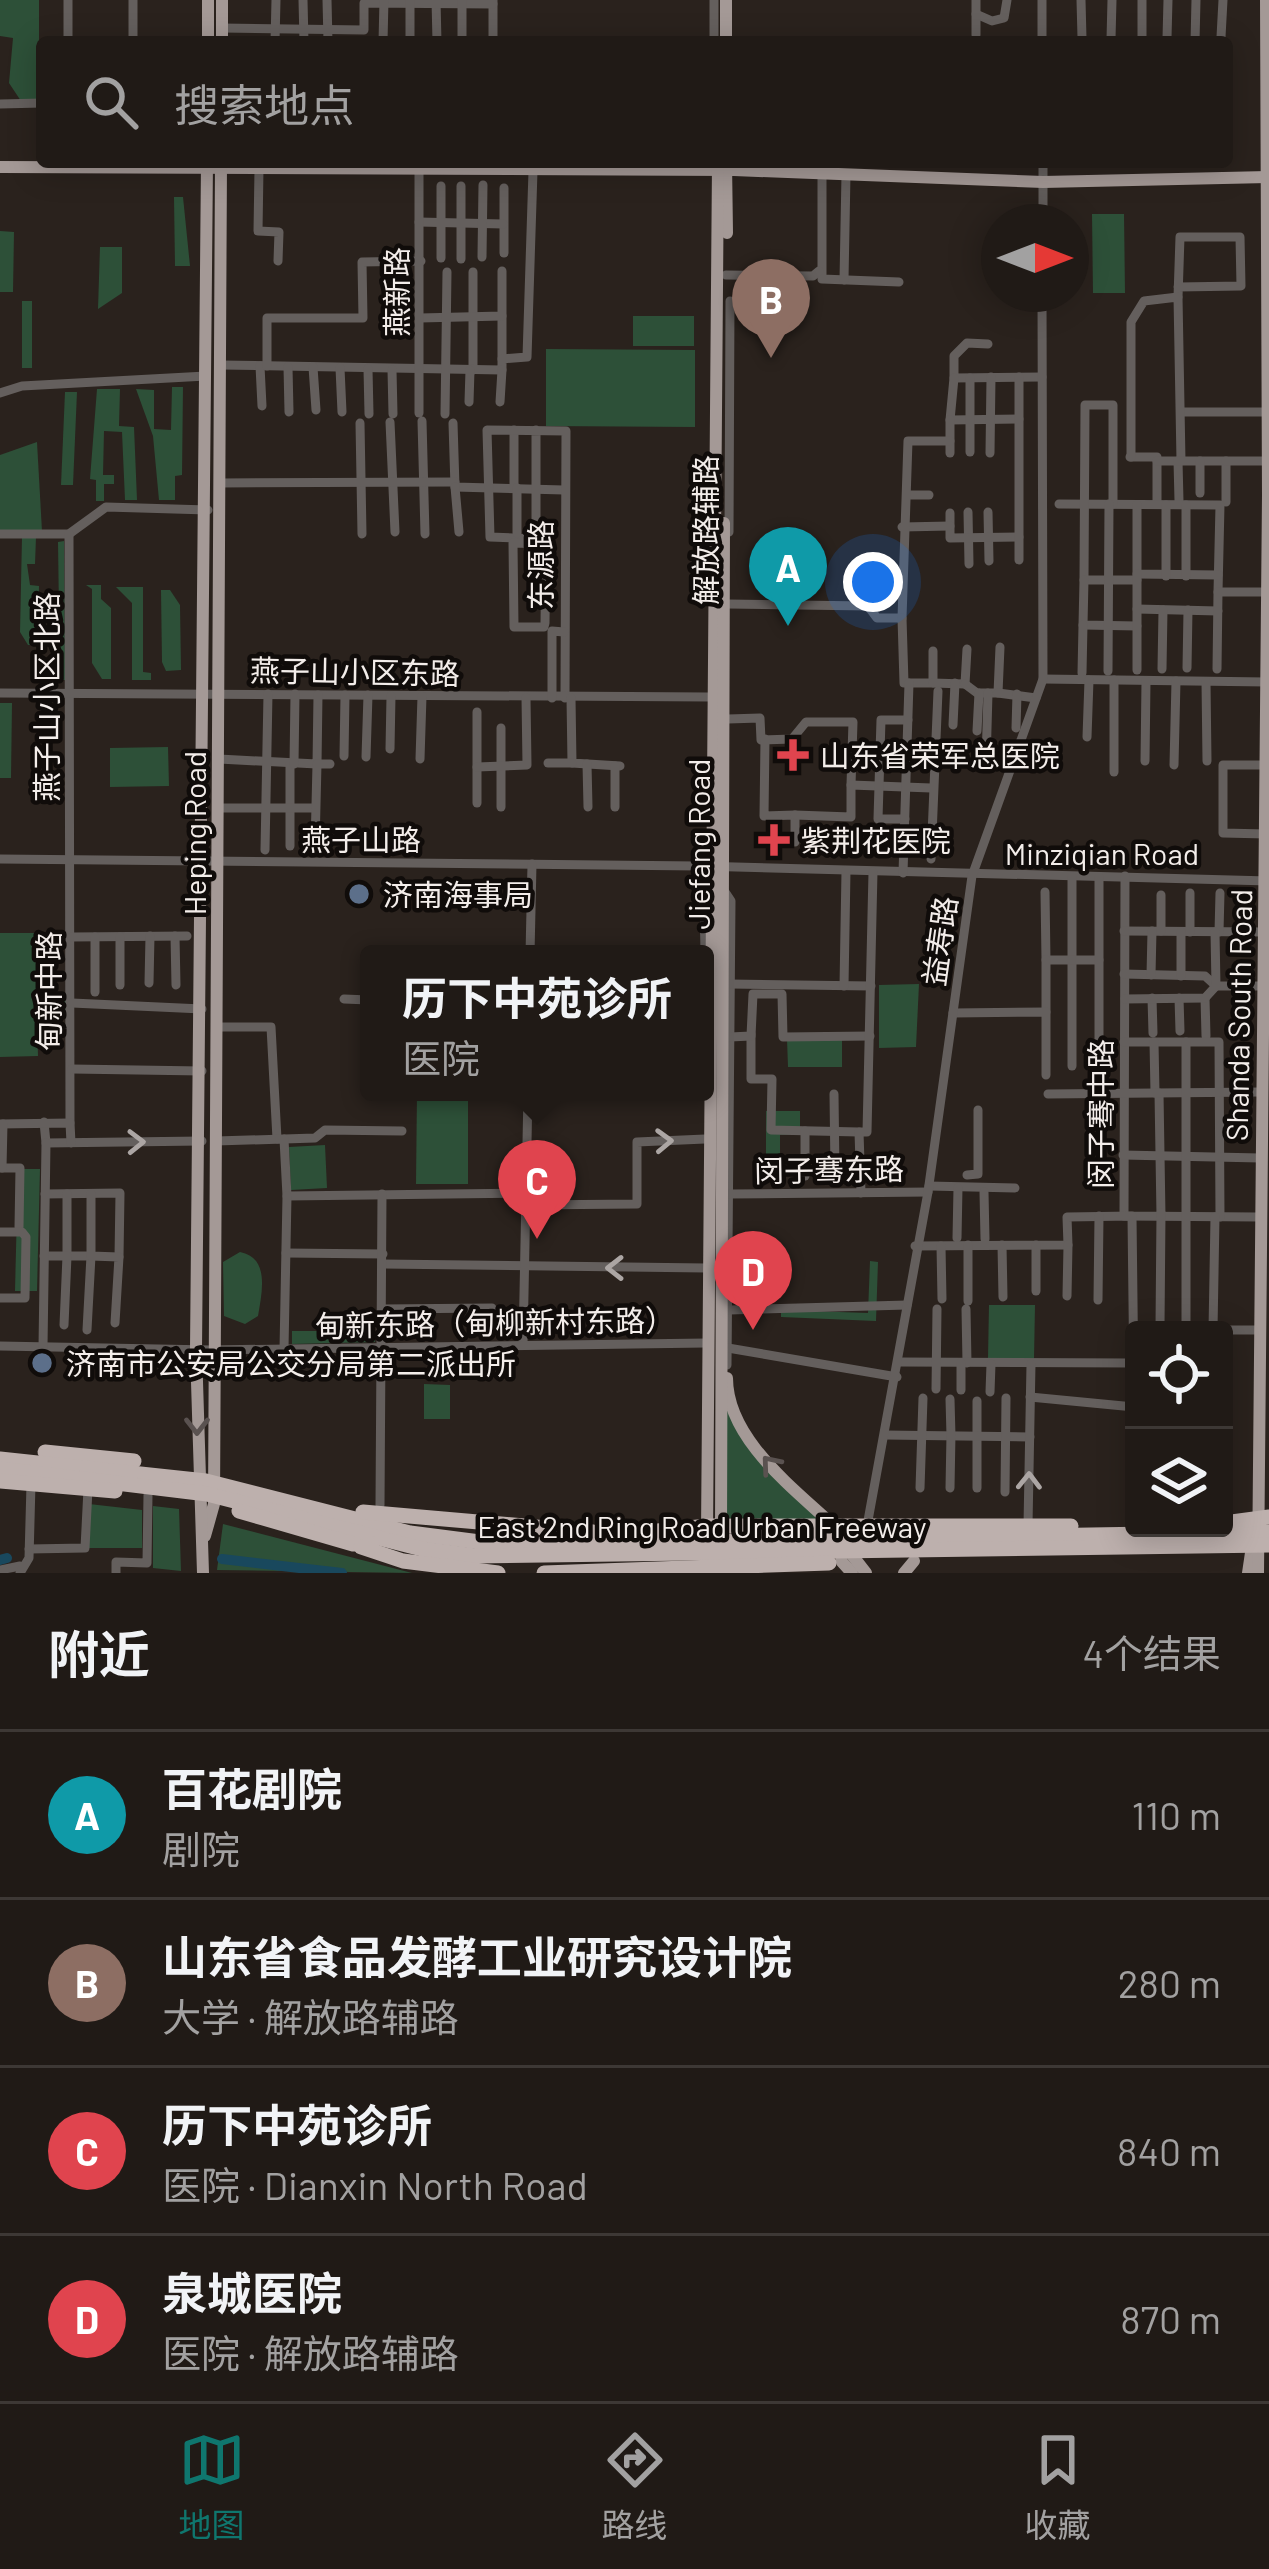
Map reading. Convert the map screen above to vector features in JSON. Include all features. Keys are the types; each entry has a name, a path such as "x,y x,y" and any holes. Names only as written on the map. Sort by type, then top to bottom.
{"highway":[{"path":"0,1448 205,1472 363,1512 491,1535 569,1535 656,1550"},
{"name":"East 2nd Ring Road Urban Freeway","path":"0,1459 206,1481 459,1541 656,1550"},
{"name":"East 2nd Ring Road Urban Freeway","path":"0,1469 207,1494 422,1549 475,1556 1264,1538"},
{"path":"0,1481 206,1503 438,1570 497,1573"},
{"path":"363,1512 611,1533 714,1526 1125,1527"},
{"path":"1233,1528 1264,1538"},
{"path":"544,1573 909,1567 1264,1538"},
{"path":"353,1544 497,1565 571,1565 656,1550"},
{"path":"353,1544 473,1560 572,1562 587,1571"}],"main road":[{"path":"208,0 208,36"},
{"path":"222,0 222,35"},
{"path":"722,0 722,36"},
{"name":"Shanda South Road","path":"1258,1573 1264,1538 1258,1217 1264,1202 1260,1158 1265,1116 1261,1092 1267,880 1266,0"},
{"path":"0,164 36,161"},
{"path":"0,164 36,164"},
{"name":"Heping Road","path":"213,509 220,483 214,168"},
{"name":"Heping Road","path":"203,1573 202,1352 217,1027 211,864 213,509 206,376 214,168"},
{"path":"368,168 646,168"},
{"name":"Jiefang Road","path":"722,168 726,275 722,298"},
{"name":"Jiefang Road","path":"712,1569 724,1378 716,867 722,168"},
{"path":"747,168 845,175 1043,173"},
{"path":"814,168 1267,175"},
{"name":"Heping Road","path":"209,1141 202,1009 218,808 219,758 212,693"},
{"name":"Jiefang Road","path":"714,1065 717,890"},
{"path":"722,1097 730,1115"},
{"name":"Jiefang Road","path":"713,1101 716,1468"},
{"path":"705,1160 712,1181"},
{"path":"724,1378 773,1470 836,1528 854,1568"},
{"name":"Shanda South Road","path":"1248,1573 1264,1538"}],"street":[{"path":"68,0 68,36"},
{"path":"133,36 134,0"},
{"path":"275,36 276,0"},
{"path":"303,0 304,36"},
{"path":"327,0 328,36"},
{"path":"976,0 976,35"},
{"path":"976,14 992,21 1004,18 1007,0"},
{"path":"1042,0 1042,36"},
{"path":"1081,0 1082,36"},
{"path":"1111,36 1112,0"},
{"path":"1142,0 1142,36"},
{"path":"1167,36 1168,0"},
{"path":"1195,36 1196,0"},
{"path":"1221,36 1222,0"},
{"path":"222,35 248,28 328,27 364,36 364,3 384,1 493,2 493,36"},
{"path":"383,36 384,1"},
{"path":"410,2 410,36"},
{"path":"436,2 437,36"},
{"path":"463,2 463,36"},
{"path":"248,28 248,36"},
{"path":"1,104 36,103"},
{"path":"266,168 258,231 278,232 278,261"},
{"name":"燕新路","path":"419,170 424,534"},
{"path":"220,365 446,371 527,357 533,171"},
{"path":"1043,173 1043,204"},
{"path":"822,174 822,279 899,282"},
{"path":"844,280 845,175"},
{"path":"482,257 483,184"},
{"path":"441,186 441,258"},
{"path":"461,186 461,260"},
{"path":"504,188 505,253"},
{"path":"419,222 503,224"},
{"path":"1131,457 1131,322 1144,302 1178,292 1241,286 1240,237 1180,237 1178,292 1180,461 1186,576"},
{"path":"262,406 267,318 363,318 362,262 421,261"},
{"path":"500,402 502,271"},
{"path":"726,275 813,276 819,271"},
{"path":"447,272 446,371 459,532"},
{"path":"470,402 473,272"},
{"name":"解放路辅路","path":"718,762 728,719 722,298"},
{"name":"解放路辅路","path":"718,762 709,697 722,298"},
{"name":"益寿路","path":"867,1526 897,1377 914,1246 928,1189 972,876 1043,679 1042,312"},
{"path":"420,318 502,316"},
{"path":"988,344 967,343 954,356 950,447 908,441 908,495 902,526 904,683 960,684 988,693 1036,698"},
{"path":"288,367 290,412"},
{"path":"313,368 316,410"},
{"path":"340,368 342,412"},
{"path":"368,370 369,414"},
{"path":"392,370 395,532"},
{"path":"0,393 22,386 206,376"},
{"path":"990,453 991,377"},
{"path":"1018,560 1019,377"},
{"path":"954,378 1042,377"},
{"path":"970,378 970,452"},
{"path":"1088,736 1083,625 1085,405 1114,405 1108,626 1114,772"},
{"path":"1181,412 1268,412"},
{"path":"950,420 1019,419"},
{"path":"360,423 362,534"},
{"path":"543,541 490,537 487,430 536,430 543,541 544,627 514,627 512,543 543,541 564,540"},
{"path":"514,430 517,533"},
{"name":"东源路","path":"536,430 566,431 564,632 572,763"},
{"path":"1113,458 1157,457 1166,576"},
{"path":"1157,461 1268,460"},
{"path":"1199,461 1200,494"},
{"path":"1226,461 1226,502"},
{"path":"220,483 423,482 564,490"},
{"path":"908,495 929,495"},
{"path":"1059,504 1220,505 1217,669"},
{"path":"1137,505 1137,670"},
{"path":"0,534 69,534 106,506 213,509"},
{"path":"968,512 969,564"},
{"path":"988,512 989,560"},
{"path":"950,513 950,538 1018,537"},
{"path":"902,526 950,526"},
{"name":"燕子山小区北路","path":"69,534 72,861"},
{"path":"1084,580 1218,575"},
{"path":"1218,592 1267,592"},
{"path":"728,604 868,606 877,618 902,619"},
{"path":"1137,609 1218,611"},
{"path":"1162,669 1163,610"},
{"path":"1187,668 1188,610"},
{"path":"1083,625 1137,626"},
{"path":"552,698 552,632 564,632"},
{"path":"977,731 1000,647"},
{"path":"953,725 967,649"},
{"path":"851,785 937,788 933,651"},
{"path":"1043,679 1111,675 1146,681 1267,682"},
{"path":"1145,761 1146,681"},
{"path":"1174,765 1176,681"},
{"path":"1206,682 1207,761"},
{"path":"903,873 909,683"},
{"name":"燕子山小区东路","path":"0,693 709,697"},
{"path":"988,693 986,763 1011,768"},
{"path":"265,850 268,694"},
{"path":"290,846 295,694"},
{"path":"1016,728 1017,694"},
{"path":"315,846 318,695"},
{"path":"344,756 345,695"},
{"path":"366,758 368,695"},
{"path":"390,748 391,696"},
{"path":"420,759 422,696"},
{"path":"477,767 527,764 526,698"},
{"path":"477,712 477,803"},
{"path":"728,719 760,718 764,816 851,817 853,722 806,722 793,739 764,740"},
{"path":"905,820 878,819 881,720 938,722"},
{"path":"501,728 501,807"},
{"path":"880,753 938,756"},
{"path":"219,758 330,764"},
{"path":"548,763 618,766 615,807"},
{"path":"587,764 588,807"},
{"path":"1266,765 1223,765 1223,833 1266,834"},
{"path":"931,788 931,860"},
{"path":"218,808 315,808"},
{"path":"795,815 795,842"},
{"name":"燕子山路","path":"0,861 716,867"},
{"name":"甸新中路","path":"71,1143 72,861"},
{"path":"530,945 533,865"},
{"name":"Minziqian Road","path":"716,867 1267,880"},
{"path":"844,986 846,872"},
{"path":"870,1036 783,1037 782,994 753,994 751,1079 772,1079 771,1130 868,1132 874,872"},
{"name":"闵子骞中路","path":"1125,876 1123,1155 1128,1216 1258,1217"},
{"path":"1072,877 1072,1066"},
{"path":"1099,877 1099,1082"},
{"path":"704,945 704,899 717,890 731,901 729,1310 724,1378"},
{"path":"1045,892 1046,1076"},
{"path":"1181,976 1190,893"},
{"path":"1206,1036 1205,998 1216,986 1220,893"},
{"path":"1151,975 1162,895"},
{"path":"1124,931 1264,932"},
{"path":"845,934 872,933"},
{"path":"72,937 181,936 176,985"},
{"path":"95,937 95,992"},
{"path":"120,937 120,986"},
{"path":"149,983 150,937"},
{"path":"1046,960 1099,960"},
{"path":"1124,974 1205,976 1216,986 1263,986"},
{"path":"730,984 871,986"},
{"path":"1152,998 1160,1156 1160,1321"},
{"path":"1179,998 1186,1093 1186,1321"},
{"path":"1125,999 1205,998"},
{"path":"344,999 360,1000"},
{"path":"72,1003 202,1009"},
{"path":"953,1013 1046,1012"},
{"path":"1072,1014 1099,1013"},
{"path":"217,1027 271,1027 287,1196 284,1349"},
{"path":"730,1037 751,1036 752,1031"},
{"path":"1124,1042 1183,1036 1219,1042 1214,1321"},
{"path":"72,1070 202,1071"},
{"path":"1048,1094 1261,1092"},
{"path":"834,1094 835,1172"},
{"path":"523,1344 528,1101"},
{"path":"705,1101 706,1343 712,1411"},
{"path":"957,1238 962,1175 978,1174 978,1110"},
{"path":"43,1347 44,1122"},
{"path":"19,1227 20,1168 1,1168 1,1124 70,1123"},
{"path":"46,1143 314,1138 325,1130 401,1131"},
{"path":"805,1131 805,1176"},
{"path":"859,1132 861,1193"},
{"path":"287,1196 382,1194 638,1204 638,1142 705,1139"},
{"path":"1123,1155 1260,1158"},
{"name":"闵子骞东路","path":"730,1194 1015,1189"},
{"path":"984,1192 985,1239"},
{"path":"45,1194 120,1193 115,1323"},
{"path":"64,1324 67,1194"},
{"path":"87,1330 92,1194"},
{"path":"380,1505 382,1194"},
{"path":"1098,1300 1099,1216"},
{"path":"1067,1296 1067,1217 1128,1216 1132,1321"},
{"path":"0,1232 22,1232 26,1237 26,1298 0,1298"},
{"path":"961,1390 968,1245"},
{"path":"1002,1245 1003,1297"},
{"path":"1036,1245 1036,1291"},
{"path":"914,1246 1068,1245"},
{"path":"936,1389 941,1246"},
{"path":"286,1253 524,1268 706,1268"},
{"path":"44,1256 118,1257"},
{"path":"729,1310 907,1305"},
{"path":"382,1309 492,1308"},
{"path":"1233,1330 1258,1330"},
{"name":"甸新东路（甸柳新村东路）","path":"0,1346 202,1352 706,1343"},
{"path":"728,1348 897,1377"},
{"path":"899,1362 1125,1363"},
{"path":"990,1392 991,1364"},
{"path":"1028,1525 1031,1364"},
{"path":"1030,1397 1125,1406"},
{"path":"920,1488 922,1398"},
{"path":"1005,1492 1006,1398"},
{"path":"950,1399 950,1488"},
{"path":"977,1401 977,1488"},
{"path":"885,1436 1030,1437"},
{"path":"0,1570 20,1570 29,1558 31,1484"},
{"path":"29,1549 85,1548 88,1489"},
{"path":"116,1573 116,1562 147,1563 148,1495"}],"green space":[{"path":"0,0 39,0 36,100 21,101 9,83 13,38 0,36"},
{"path":"174,197 183,197 190,266 175,266"},
{"path":"1092,214 1124,214 1125,293 1093,293"},
{"path":"0,231 14,232 13,292 0,292"},
{"path":"100,247 122,247 122,293 98,309"},
{"path":"22,301 32,301 32,368 22,368"},
{"path":"633,316 694,316 694,346 633,346"},
{"path":"546,349 695,350 695,427 546,426"},
{"path":"172,387 183,387 182,475 175,476 175,500 159,500 153,436 136,389 154,390 154,429 171,430"},
{"path":"97,389 120,389 119,426 134,427 137,500 125,500 122,432 104,431 103,475 114,475 114,484 104,484 104,501 96,501 96,480 90,479"},
{"path":"65,392 77,392 73,485 61,485"},
{"path":"37,442 42,531 0,531 0,455"},
{"path":"22,537 36,537 35,564 27,564 30,585 39,586 38,645 28,645 20,632"},
{"path":"64,541 65,680 60,680 58,542"},
{"path":"86,585 101,585 101,599 111,608 111,679 102,679 92,663 92,589"},
{"path":"116,587 143,587 143,672 151,673 151,680 132,680 132,603"},
{"path":"161,590 170,590 180,605 181,670 166,671 162,662"},
{"path":"0,703 12,703 11,778 0,778"},
{"path":"168,747 169,786 110,787 110,748"},
{"path":"0,933 37,933 38,994 66,994 66,1015 37,1017 38,1056 0,1057"},
{"path":"919,984 916,1047 879,1048 879,985"},
{"path":"787,1039 842,1039 842,1067 788,1067"},
{"path":"417,1101 468,1101 468,1184 416,1184"},
{"path":"766,1111 800,1111 800,1134 780,1135 780,1167 766,1167"},
{"path":"325,1145 327,1188 291,1190 289,1147"},
{"path":"18,1169 40,1169 37,1291 15,1291"},
{"path":"240,1252 256,1261 262,1277 258,1316 245,1324 224,1316 223,1262"},
{"path":"870,1261 878,1262 876,1321 781,1317 781,1310 868,1313"},
{"path":"989,1305 1035,1305 1034,1359 988,1358"},
{"path":"292,1331 375,1331 375,1342 292,1344"},
{"path":"424,1384 450,1385 450,1419 424,1419"},
{"path":"727,1392 755,1447 827,1520 726,1518"},
{"path":"89,1504 142,1510 142,1548 89,1548"},
{"path":"153,1506 179,1509 181,1571 153,1568"},
{"path":"223,1524 412,1573 217,1570"}],"waterway":[{"path":"0,1560 7,1558"},
{"path":"222,1559 342,1573"}],"place":[{"name":"山东省食品发酵工业研究设计院","path":"771,358"},
{"name":"百花剧院","path":"788,626"},
{"name":"山东省荣军总医院","path":"793,755"},
{"name":"紫荆花医院","path":"774,840"},
{"name":"济南海事局","path":"359,894"},
{"name":"历下中苑诊所","path":"537,1239"},
{"name":"泉城医院","path":"753,1330"},
{"name":"济南市公安局公交分局第二派出所","path":"42,1363"}]}
